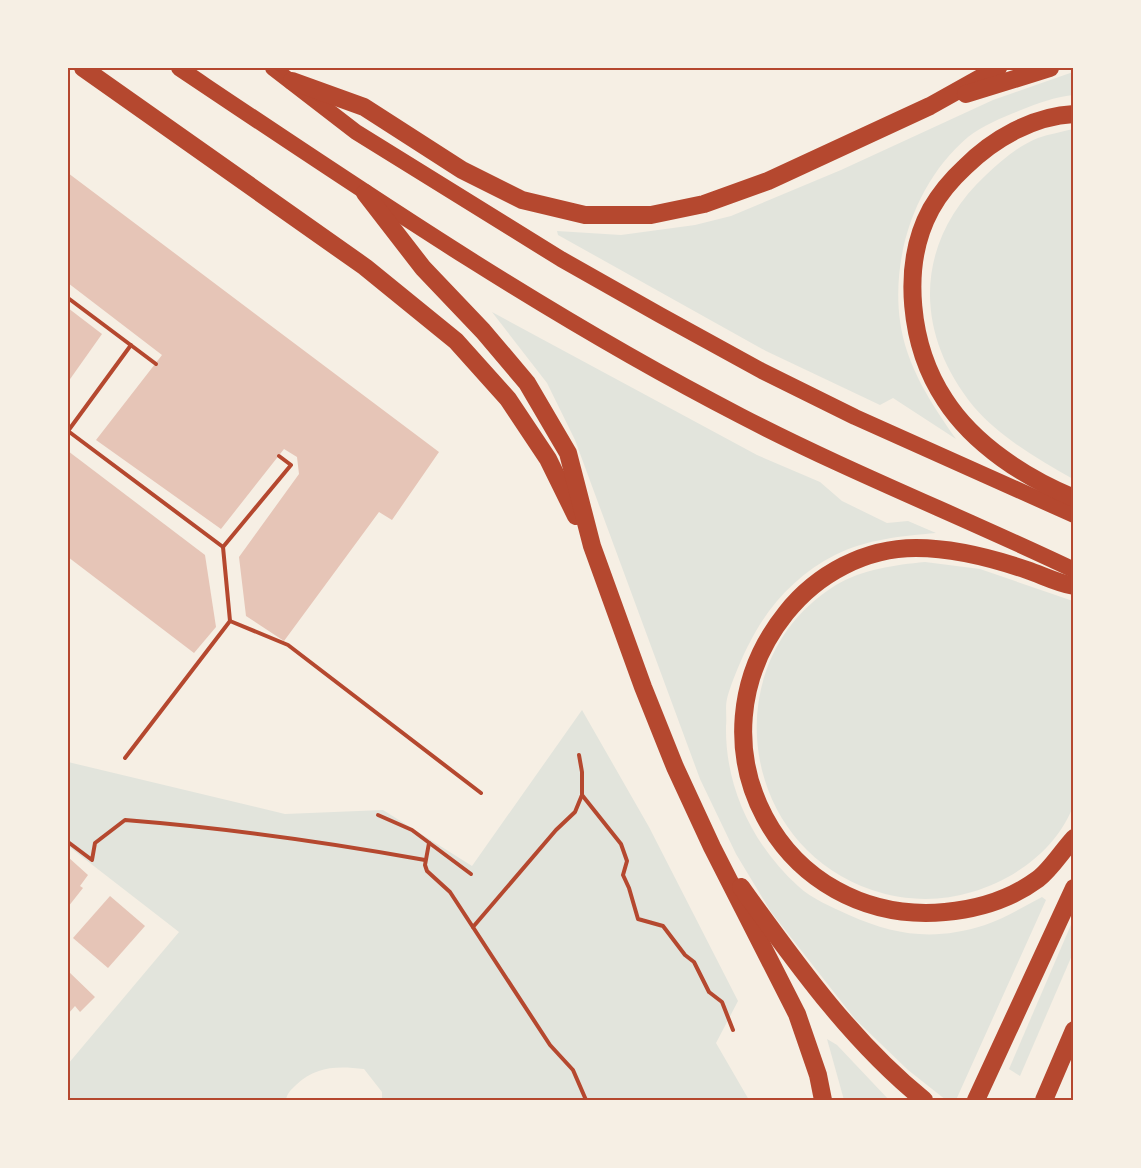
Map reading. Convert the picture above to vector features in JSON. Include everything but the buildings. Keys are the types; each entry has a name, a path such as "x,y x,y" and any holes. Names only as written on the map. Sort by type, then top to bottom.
{"highway":[{"path":"83,68 365,267 456,341 508,399 548,459 592,546"},
{"path":"179,68 365,193 550,307 740,416 1074,570"},
{"path":"273,68 356,132 561,259 650,309 762,371 855,417 1074,514"},
{"path":"292,81 364,107 462,170 522,200 585,215 651,215 704,204 768,181 930,106 998,68"},
{"path":"930,106 1050,68"},
{"path":"1074,114 1036,122 1004,137 975,157 950,182 931,210 919,245 913,285 915,325 926,362 945,401 970,429 1005,461 1055,491 1074,498"},
{"path":"365,193 423,268 483,331 527,383 568,453 592,546 647,697 712,847 797,1014 818,1075 823,1101"},
{"path":"1074,586 1004,562 950,551 914,548 878,553 846,565 817,582 798,599 760,650 748,684 742,716 742,747 749,784 762,815 780,842 802,864 828,884 860,901 895,912 927,914 963,911 1002,900 1039,879 1074,838"},
{"path":"712,847 834,1011 900,1081 924,1101"},
{"path":"976,1101 1074,888"},
{"path":"1044,1101 1074,1030"}],"path":[{"path":"68,298 156,363"},
{"path":"131,345 68,431 223,547"},
{"path":"126,758 230,621 223,547 291,465 279,456"},
{"path":"230,621 288,645 481,793"},
{"path":"473,927 502,896 555,830 575,812 582,795 579,755"},
{"path":"582,795 621,844 627,861 623,875 638,919 663,926 685,955 694,962 709,992 722,1002 733,1030"},
{"path":"378,815 412,830 471,874"},
{"path":"68,842 92,860 95,843 124,820 231,833 260,833 425,860"},
{"path":"429,843 424,865 430,875 450,892 550,1045 573,1070 586,1101"}],"shaded area":[{"path":"1073,72 1073,95 1027,107 1001,118 968,137 950,155 922,196 904,245 898,296 903,338 921,383 956,439 893,398 880,405 766,351 558,235 557,231 621,235 695,225 731,216 841,170 993,100"},
{"path":"1074,129 1073,479 1008,438 974,407 954,378 940,348 932,318 930,287 935,257 945,228 963,201 986,175 1017,149 1031,141"},
{"path":"492,312 757,455 820,482 842,501 887,523 908,521 936,533 898,537 847,550 821,563 784,593 756,630 733,679 726,705 726,726 730,771 736,793 755,834 782,870 804,891 822,902 883,928 916,934 932,934 967,930 985,925 1042,897 1046,900 956,1100 946,1100 908,1070 855,1019 771,912 736,854 700,779 575,440 547,383"},
{"path":"925,562 980,569 1073,601 1075,791 1072,809 1055,838 1018,871 988,887 935,899 884,894 827,867 793,834 770,793 758,749 758,703 771,658 797,618 836,585 857,575"},
{"path":"582,710 649,827 738,1001 716,1043 749,1100 382,1100 382,1092 364,1069 345,1068 327,1069 311,1074 292,1088 286,1100 68,1100 68,1064 179,932 68,846 68,762 285,814 383,810 472,866"},
{"path":"1073,920 1073,953 1020,1076 1009,1069"},
{"path":"827,1039 837,1045 889,1100 844,1100"}]}
